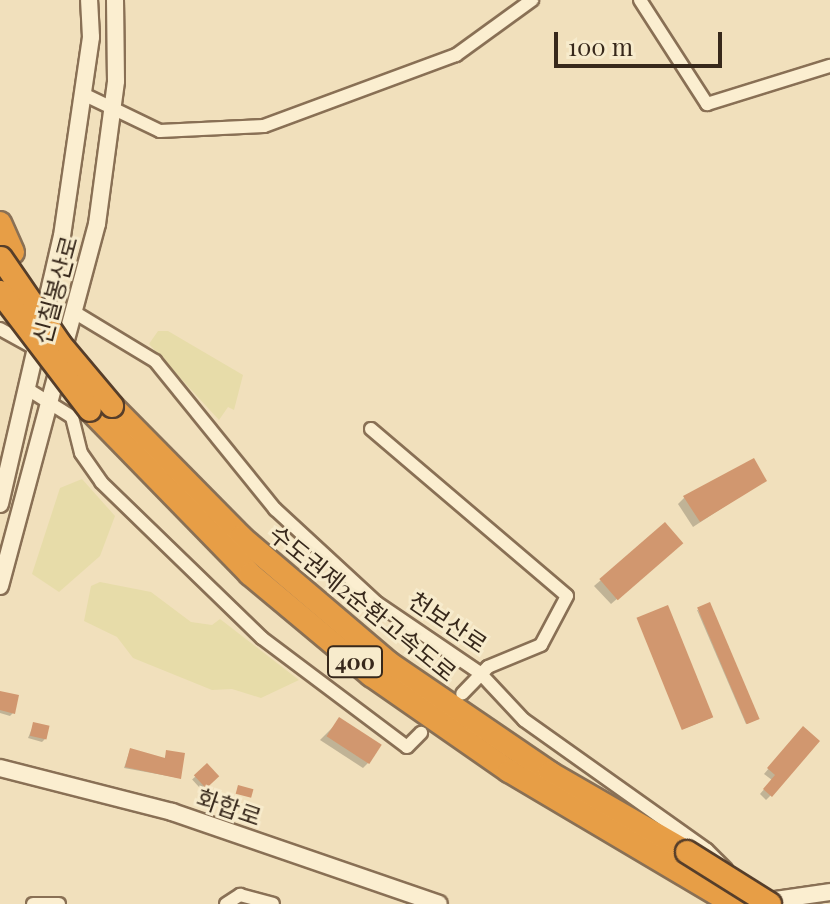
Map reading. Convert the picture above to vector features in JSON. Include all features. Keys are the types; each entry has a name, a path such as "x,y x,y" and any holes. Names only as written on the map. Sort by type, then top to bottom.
{"highway":[{"path":"0,223 5,255 104,402"},
{"name":"수도권제2순환고속도로","path":"0,292 176,474 321,610 389,663 550,773 687,852 750,903"},
{"name":"수도권제2순환고속도로","path":"104,402 189,514 315,631 509,771 662,861 750,903"}],"street":[{"name":"신칠봉산로","path":"0,504 38,350 83,94 91,37 89,0"},
{"name":"신칠봉산로","path":"1,582 97,224 112,111 115,0"},
{"path":"83,94 112,111 160,131 264,126 456,55 532,0"},
{"path":"640,0 707,104 830,66"},
{"name":"천보산로","path":"74,312 155,361 304,538 377,603 480,673 524,720 717,858 750,903"},
{"path":"0,329 38,350"},
{"path":"29,390 72,417 81,453 101,482 177,560 262,638 407,747 421,733"},
{"path":"371,429 565,592 565,604 541,645 480,673 462,694"},
{"name":"화합로","path":"0,768 172,812 439,904"},
{"path":"750,903 830,892"},
{"path":"226,904 240,895 273,904"},
{"path":"33,904 59,904"}],"shaded area":[{"path":"158,331 168,331 243,375 234,410 228,407 219,420 149,344"},
{"path":"82,479 115,516 100,556 59,592 32,574 60,488"},
{"path":"100,582 151,592 191,622 212,625 220,619 299,680 261,698 232,689 212,690 133,658 117,637 84,621 91,586"}],"building":[{"path":"754,458 767,481 700,522 683,496"},
{"path":"665,522 683,543 618,600 599,579"},
{"path":"710,602 760,719 747,724 697,607"},
{"path":"668,605 713,717 682,730 636,618"},
{"path":"0,691 19,695 15,714 0,710"},
{"path":"339,717 382,745 369,764 326,736"},
{"path":"33,722 50,726 46,739 30,736"},
{"path":"803,726 820,741 772,797 763,789 775,775 767,768"},
{"path":"130,748 165,758 166,750 185,753 181,779 125,767"},
{"path":"207,763 219,776 206,788 194,775"},
{"path":"238,785 253,789 251,798 236,794"}]}
